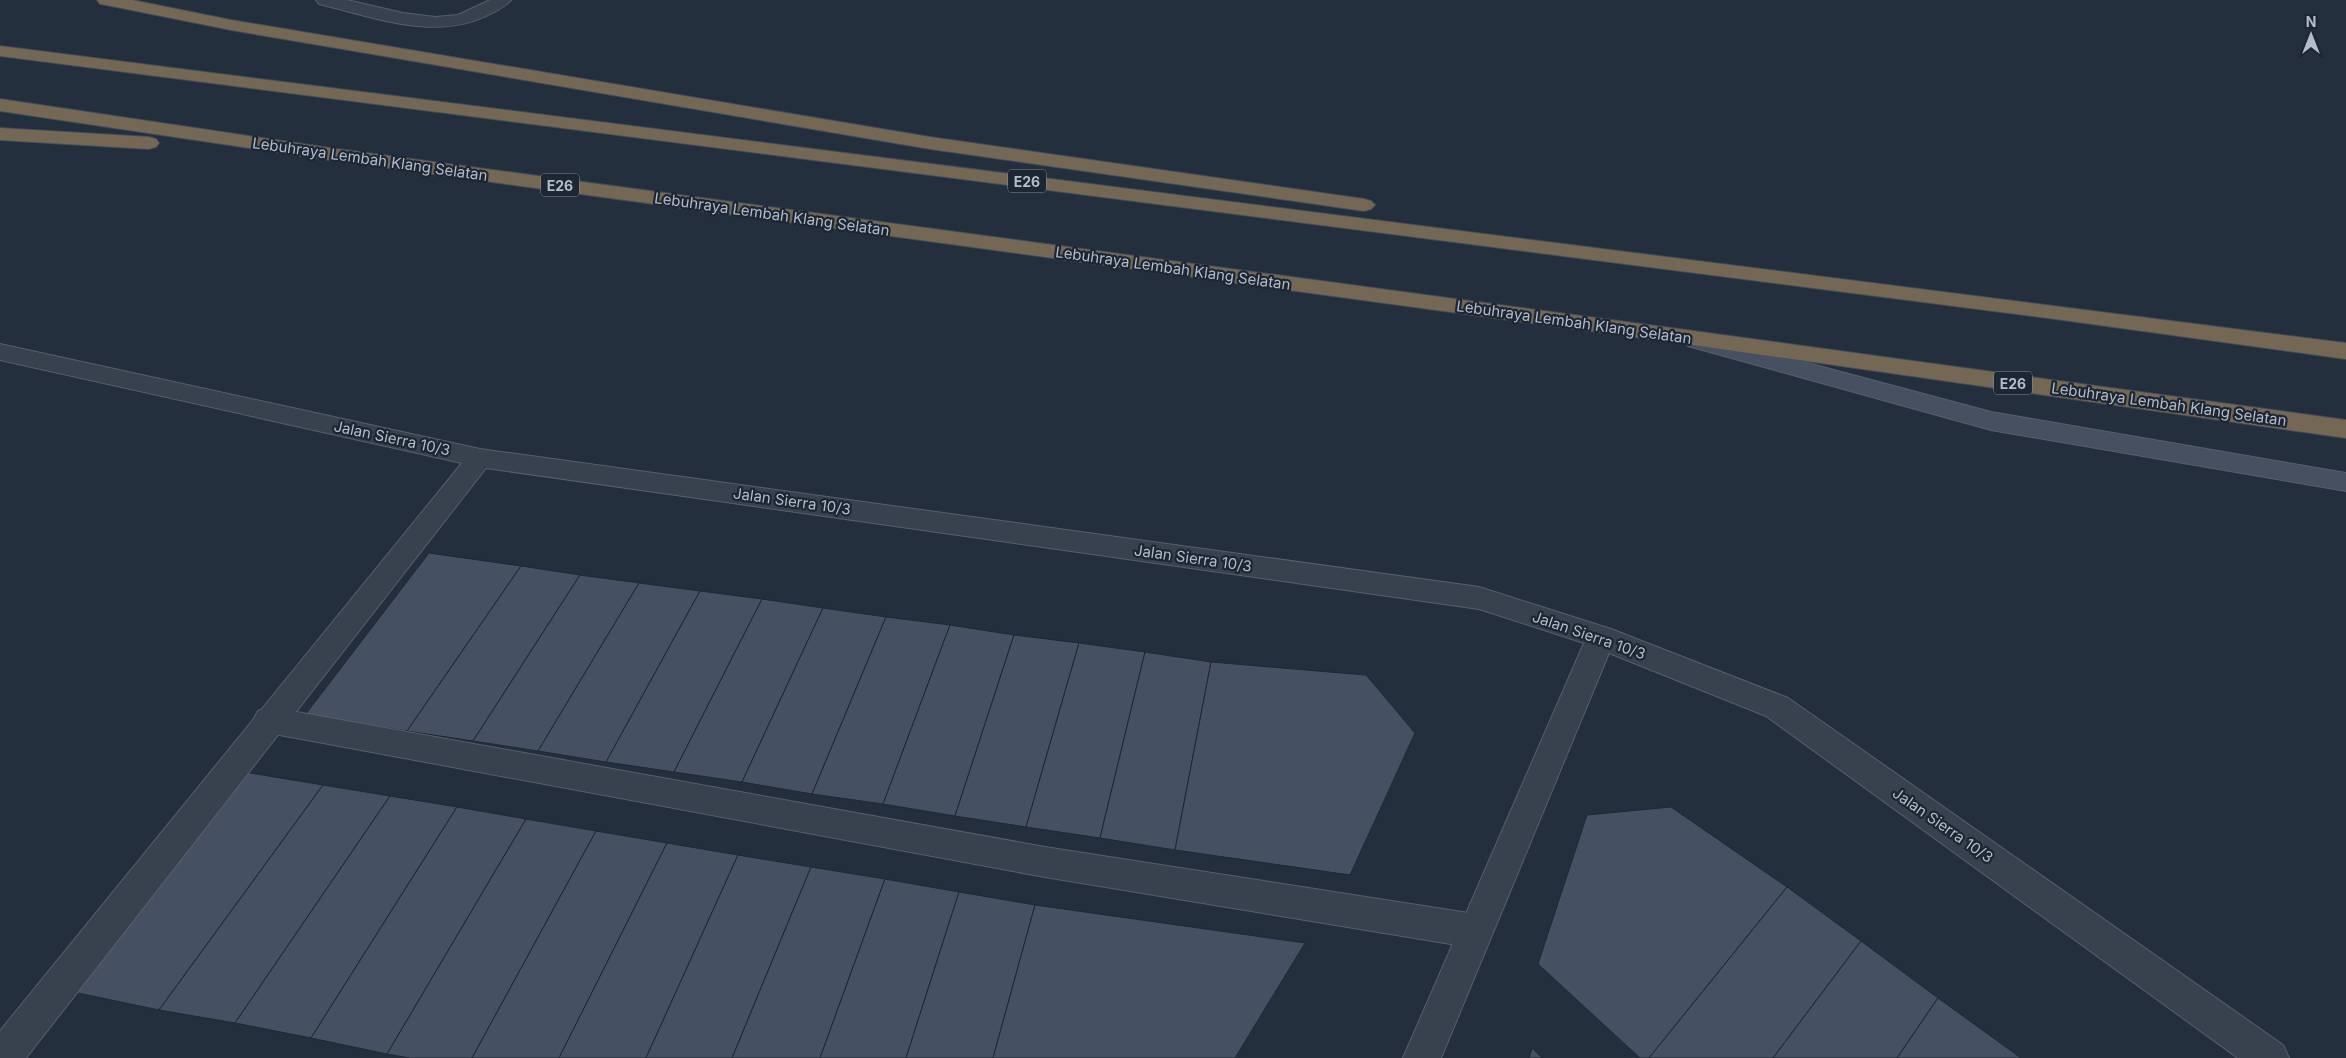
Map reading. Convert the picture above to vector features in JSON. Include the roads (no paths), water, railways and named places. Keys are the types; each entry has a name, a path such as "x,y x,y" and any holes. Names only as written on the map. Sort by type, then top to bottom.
{"highway":[{"path":"106,0 230,25 930,143 1532,230 2055,312"},
{"name":"E26","path":"0,51 2055,312 2346,351"},
{"name":"Lebuhraya Lembah Klang Selatan","path":"0,105 330,154 1679,336 2346,429"},
{"path":"0,134 330,154"}],"street":[{"path":"325,0 413,19 450,22 481,14 502,0"},
{"path":"1679,336 1991,421 2346,482"},
{"name":"Jalan Sierra 10/3","path":"0,352 480,458 1480,598 1601,637 1777,706 2270,1058"},
{"path":"2,1058 269,720 480,458"},
{"path":"1422,1058 1601,637"},
{"path":"269,720 1045,862 1476,931"}]}
